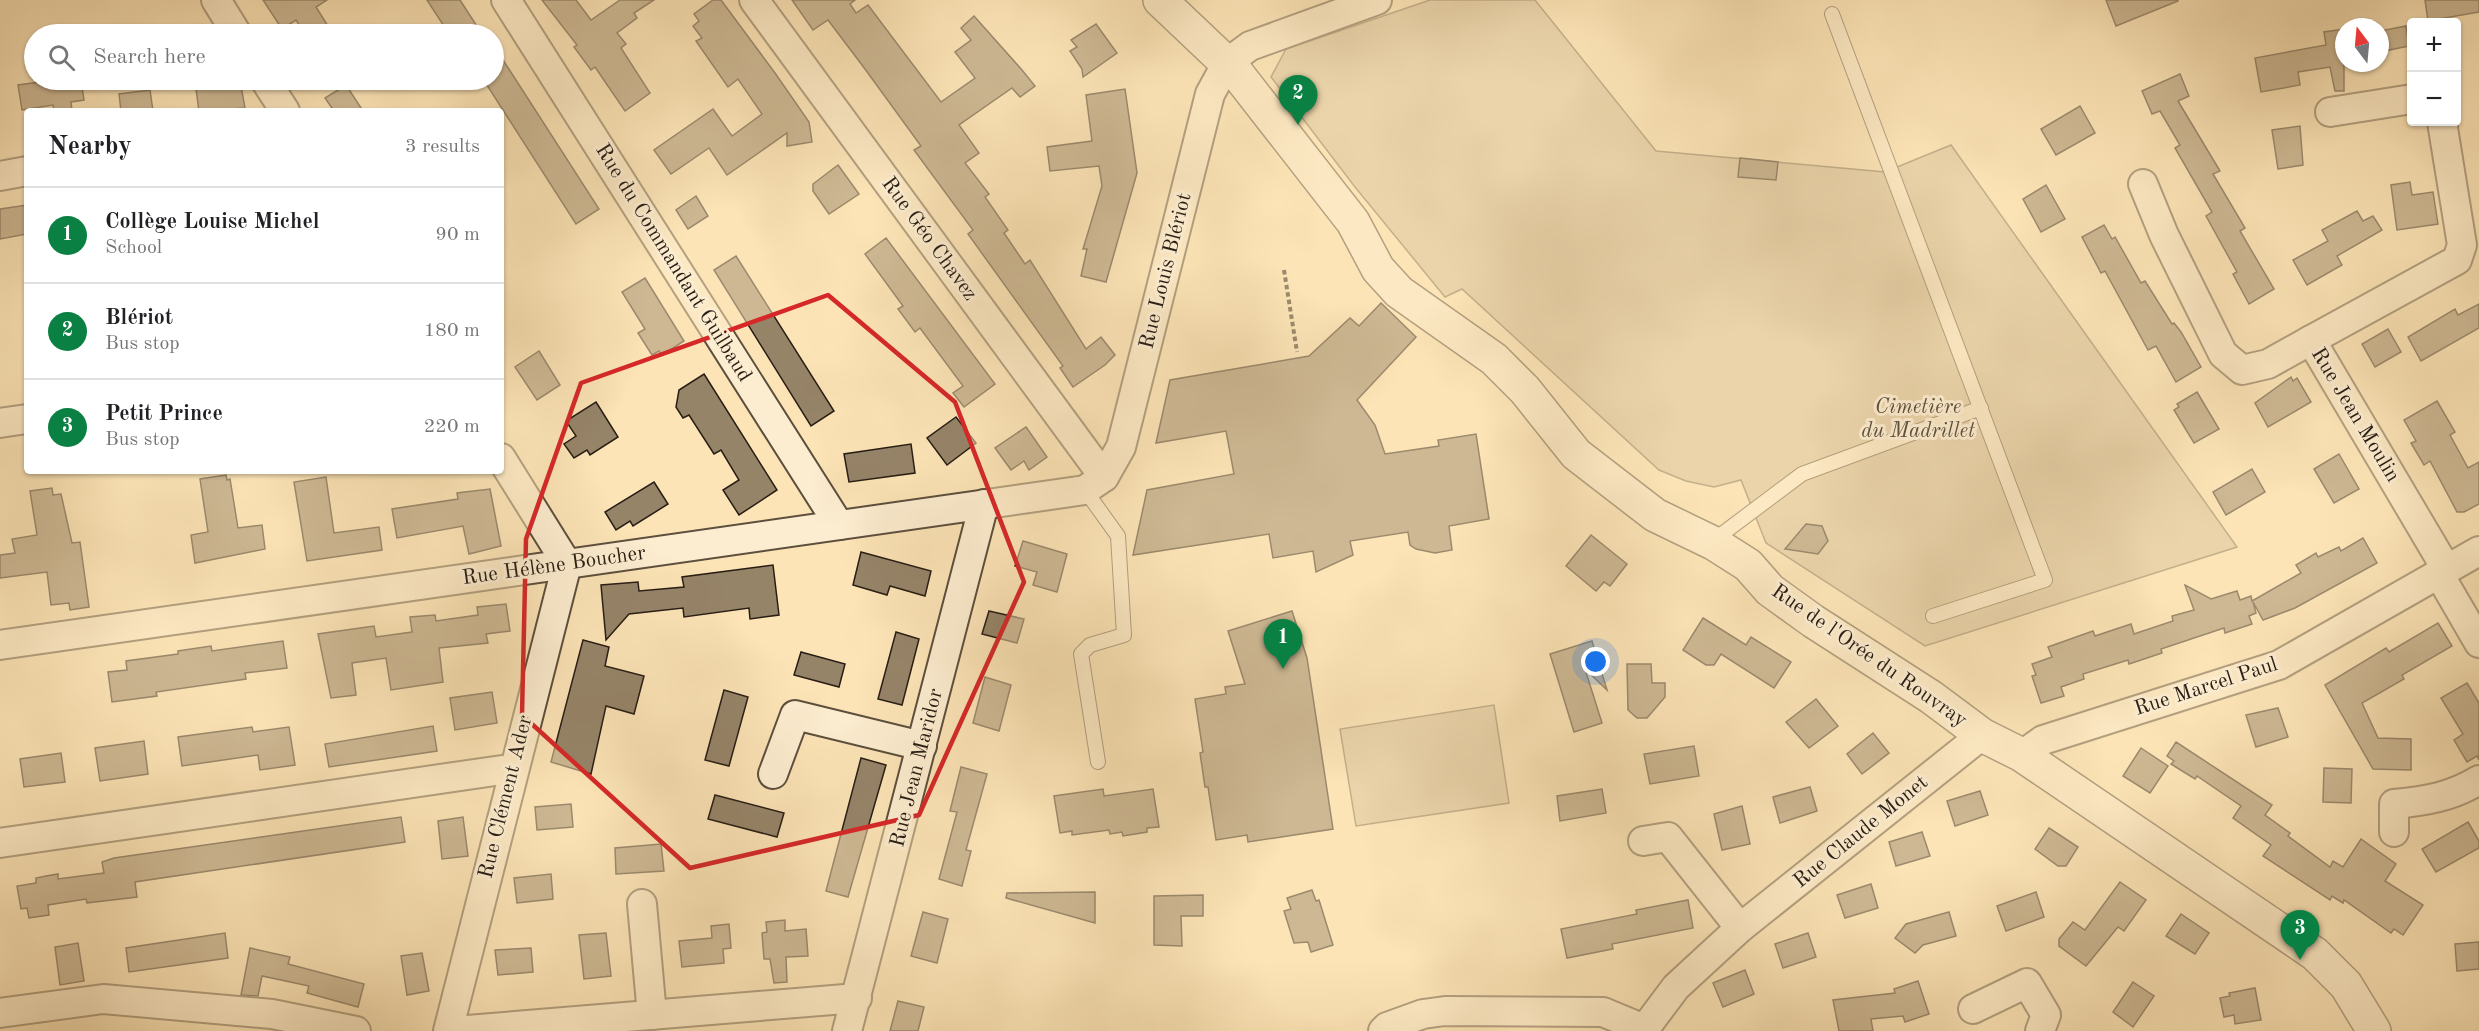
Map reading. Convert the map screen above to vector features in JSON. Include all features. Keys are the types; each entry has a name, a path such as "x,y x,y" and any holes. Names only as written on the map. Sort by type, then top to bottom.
{"street":[{"path":"216,0 231,24"},
{"name":"Rue du Commandant Guilbaud","path":"507,0 838,525"},
{"name":"Rue Géo Chavez","path":"754,0 1094,484"},
{"name":"Rue de l'Orée du Rouvray","path":"1160,0 1227,63 1268,112 1353,222 1378,269 1399,292 1494,359 1525,390 1576,454 1655,515 1715,544 1748,565 1770,590 1931,696 1982,735 2022,755 2323,960 2346,985 2374,1031"},
{"path":"1227,63 1250,46 1377,0"},
{"name":"Rue Louis Blériot","path":"1094,484 1121,447 1210,94 1227,63"},
{"path":"271,90 283,108"},
{"path":"2330,112 2407,100"},
{"name":"Rue Jean Moulin","path":"2443,126 2462,245 2457,260 2311,340 2443,572 2479,643"},
{"path":"0,176 24,172"},
{"path":"2143,184 2164,235 2223,354 2242,370 2268,363 2311,340"},
{"path":"0,423 24,419"},
{"path":"504,464 567,564"},
{"name":"Rue Hélène Boucher","path":"0,645 984,504 1094,484"},
{"name":"Rue Jean Maridor","path":"847,1031 984,504"},
{"name":"Rue Marcel Paul","path":"2022,755 2043,740 2279,665 2479,551"},
{"name":"Rue Clément Ader","path":"448,1031 512,772 567,564"},
{"path":"773,774 795,715 922,746"},
{"name":"Rue Claude Monet","path":"1643,1030 1676,987 1740,928 1982,735"},
{"path":"0,843 502,770 512,772"},
{"path":"2394,832 2394,804 2437,800 2459,792 2479,780"},
{"path":"1643,841 1668,837 1740,928"},
{"path":"642,904 652,1015"},
{"path":"1973,1009 2027,983 2046,1015 2040,1031"},
{"path":"455,1031 857,998"},
{"path":"0,1013 103,999 272,1014 356,1031"},
{"path":"1383,1031 1387,1026 1423,1014 1445,1011 1603,1012 1643,1030"}],"lane":[{"path":"1832,14 2045,580 1933,616"},
{"path":"1715,544 1722,534 1802,474 1981,408"},
{"path":"1094,484 1118,536 1124,635 1090,645 1082,654 1098,762"}],"path":[{"path":"1284,270 1298,352"}],"highlighted area":[{"path":"828,295 955,402 1024,582 919,815 690,868 522,715 526,539 581,383"}],"green space":[{"name":"Cimetière du Madrillet","path":"1430,0 1535,0 1656,151 1885,172 1951,145 2237,547 1925,646 1766,543 1741,480 1714,487 1686,481 1659,470 1462,289 1445,297 1355,187 1271,77 1286,49"},
{"path":"1494,705 1509,803 1356,826 1340,729"}],"building":[{"path":"263,0 327,0 316,7 327,24 299,24 296,20 290,24 279,24"},
{"path":"427,0 460,0 476,24 443,24"},
{"path":"542,0 576,0 591,20 620,0 654,0 634,13 637,18 617,33 626,44 621,48 650,93 625,111 595,67 591,70 574,47 577,45"},
{"path":"713,0 721,0 775,73 809,122 812,142 787,146 787,133 727,175 709,148 671,174 654,150 713,109 732,136 762,114 738,79 728,87 696,41 702,38 693,26 699,21 694,14"},
{"path":"792,0 855,0 850,4 856,13 868,5 941,102 975,78 955,52 971,40 961,28 974,16 1022,70 1035,86 1020,97 1012,88 959,125 979,153 965,163 989,194 985,197 1008,230 1004,233 1025,264 1030,260 1086,349 1101,337 1115,355 1105,365 1073,387 1060,368 1063,366 968,234 973,230 914,150 921,146 828,20 813,30"},
{"path":"2106,0 2178,0 2178,1 2116,26"},
{"path":"2425,0 2479,0 2479,12 2445,18 2428,18"},
{"path":"1096,24 1117,53 1083,77 1082,69 1070,51 1077,47 1071,40"},
{"path":"2406,26 2407,46 2389,50 2389,29"},
{"path":"2335,30 2335,72 2344,72 2344,91 2335,91 2330,67 2298,72 2300,85 2261,92 2255,58 2326,45 2324,32"},
{"path":"504,62 599,209 576,224 504,112 504,108 502,108 490,90 504,90"},
{"path":"2180,74 2189,96 2178,101 2220,171 2213,174 2245,228 2240,231 2274,289 2249,304 2233,274 2237,272 2206,216 2212,212 2175,148 2180,145 2160,111 2152,114 2142,91"},
{"path":"24,84 24,90 82,90 84,100 71,102 72,108 54,108 53,105 22,110 18,85"},
{"path":"1125,89 1137,173 1106,282 1081,276 1087,249 1083,249 1102,186 1099,166 1050,171 1047,147 1092,141 1086,95"},
{"path":"150,90 153,108 121,108 119,94"},
{"path":"196,90 242,90 245,108 199,108"},
{"path":"338,90 349,90 361,108 332,108 325,98"},
{"path":"2080,106 2095,133 2056,155 2041,129"},
{"path":"2300,126 2303,165 2278,169 2272,130"},
{"path":"1740,158 1778,162 1776,180 1738,177"},
{"path":"838,165 859,194 829,214 813,191 813,184"},
{"path":"2410,182 2412,195 2433,192 2438,224 2397,230 2391,185"},
{"path":"2046,185 2065,219 2041,232 2023,199"},
{"path":"696,196 708,216 688,229 676,210"},
{"path":"24,205 24,235 0,239 0,209"},
{"path":"2357,211 2363,221 2373,216 2382,230 2337,256 2342,265 2307,285 2293,260 2328,241 2322,230"},
{"path":"2104,225 2112,239 2115,237 2141,283 2145,281 2172,324 2174,323 2181,332 2201,367 2176,382 2156,346 2148,350 2105,271 2101,273 2082,237"},
{"path":"886,238 995,384 964,407 953,393 963,386 920,328 915,332 898,309 903,306 865,254"},
{"path":"736,256 834,411 811,426 714,270"},
{"path":"645,278 684,341 662,355 659,351 652,355 638,333 645,329 622,292"},
{"path":"1381,303 1416,337 1357,400 1375,425 1385,454 1439,446 1438,440 1476,434 1489,519 1449,526 1452,550 1435,553 1416,549 1410,545 1408,532 1350,541 1353,555 1316,572 1313,551 1273,558 1269,534 1133,555 1147,490 1234,474 1226,431 1156,443 1170,380 1309,356 1350,318 1359,326"},
{"path":"2479,304 2479,328 2421,361 2408,337 2455,309 2458,315"},
{"path":"2388,329 2401,352 2375,367 2362,344"},
{"path":"539,351 560,385 537,400 515,367"},
{"path":"704,374 777,490 739,515 723,490 739,480 721,450 714,454 689,415 683,418 676,407 679,390"},
{"path":"2291,377 2293,381 2297,378 2311,402 2268,427 2255,403"},
{"path":"2197,392 2219,429 2194,443 2174,410 2179,407 2177,404"},
{"path":"2437,401 2455,432 2450,435 2468,468 2479,462 2479,504 2464,512 2457,512 2430,461 2424,465 2411,443 2416,441 2404,420"},
{"path":"596,402 618,437 590,455 587,450 574,458 564,444 576,436 566,421"},
{"path":"956,417 976,443 947,465 927,438"},
{"path":"1026,427 1047,457 1029,470 1024,461 1011,470 995,448"},
{"path":"911,444 915,473 849,482 844,454"},
{"path":"2339,454 2359,489 2334,503 2314,469"},
{"path":"2252,469 2265,492 2226,515 2213,492"},
{"path":"226,475 227,480 230,479 238,528 262,525 265,549 195,563 191,535 208,532 200,479"},
{"path":"326,477 334,533 379,527 382,550 307,561 294,482"},
{"path":"654,482 668,504 633,526 630,521 616,530 605,512"},
{"path":"52,488 53,495 61,494 72,543 80,542 89,607 70,610 69,603 51,605 47,572 0,578 0,555 15,553 12,539 37,535 30,491"},
{"path":"490,489 501,546 469,554 463,526 397,538 392,509 458,499 457,493"},
{"path":"1806,524 1822,526 1828,541 1818,554 1785,549"},
{"path":"1591,535 1627,564 1610,586 1604,582 1596,591 1566,566"},
{"path":"2363,538 2377,563 2295,608 2263,620 2253,602 2256,613 2249,616 2252,624 2225,633 2224,628 2161,649 2162,653 2129,664 2128,660 2083,674 2084,679 2061,687 2064,696 2041,703 2032,676 2036,675 2032,664 2052,657 2048,647 2093,631 2095,636 2131,624 2134,634 2173,621 2172,616 2194,610 2185,585 2211,599 2237,591 2240,600 2251,596 2252,601 2301,573 2296,565 2316,553 2318,557 2339,547 2341,551"},
{"path":"1023,541 1067,554 1057,592 1033,585 1037,572 1015,566"},
{"path":"861,552 931,571 925,596 890,586 887,595 853,585"},
{"path":"773,565 779,615 750,619 749,608 684,617 683,608 629,614 606,640 601,585 638,582 639,591 684,587 682,577"},
{"path":"506,604 510,631 486,634 488,643 439,648 443,682 391,690 386,658 352,663 356,695 331,698 318,634 374,626 376,637 412,632 410,617 435,615 436,621 478,615 477,607"},
{"path":"989,611 1024,619 1017,643 982,634"},
{"path":"1292,611 1307,658 1333,829 1248,842 1247,835 1216,840 1208,787 1205,787 1200,753 1203,752 1195,699 1226,694 1225,687 1245,684 1228,631"},
{"path":"1703,618 1746,645 1751,637 1791,662 1774,688 1721,654 1714,665 1706,665 1683,650"},
{"path":"2438,623 2452,646 2402,675 2404,679 2362,703 2378,738 2411,739 2411,770 2373,769 2325,685 2386,648 2389,652"},
{"path":"896,632 919,639 902,705 878,699"},
{"path":"583,640 609,647 605,666 644,676 634,714 606,706 591,774 551,762"},
{"path":"283,641 287,668 245,673 246,679 156,692 157,696 112,702 108,672 127,670 126,661 178,654 178,651 211,646 212,651"},
{"path":"1592,641 1607,690 1585,669 1602,723 1574,732 1550,654"},
{"path":"801,652 845,664 839,687 794,675"},
{"path":"1627,664 1651,664 1652,683 1665,683 1665,697 1647,718 1637,718 1628,710"},
{"path":"985,677 1011,685 999,731 973,723"},
{"path":"2467,683 2479,703 2479,760 2477,756 2467,762 2454,740 2463,734 2441,698"},
{"path":"724,690 748,697 729,766 705,760"},
{"path":"492,692 497,723 455,730 450,698"},
{"path":"1816,699 1838,726 1809,748 1786,722"},
{"path":"2278,708 2288,737 2256,747 2246,715"},
{"path":"433,726 437,751 329,767 325,744"},
{"path":"252,727 253,732 289,727 295,765 260,770 258,755 182,766 178,737"},
{"path":"1873,733 1889,753 1862,774 1847,754"},
{"path":"144,741 148,774 100,781 95,748"},
{"path":"2176,742 2272,805 2265,815 2290,833 2288,836 2330,867 2333,861 2343,867 2361,839 2396,864 2385,881 2423,905 2403,935 2394,929 2391,933 2344,900 2343,903 2332,896 2330,900 2263,856 2271,845 2233,818 2241,806 2197,776 2195,779 2171,764 2174,761 2167,756"},
{"path":"1694,746 1699,776 1650,784 1644,754"},
{"path":"2141,748 2168,766 2150,793 2123,776"},
{"path":"61,753 65,782 24,787 20,759"},
{"path":"861,758 886,765 848,897 826,891"},
{"path":"961,767 987,774 966,850 971,851 962,886 939,879 957,812 950,811"},
{"path":"2324,768 2352,769 2351,803 2323,802"},
{"path":"1810,787 1817,811 1780,823 1773,797"},
{"path":"1103,789 1104,796 1153,789 1159,827 1147,828 1147,832 1123,836 1122,832 1110,834 1109,830 1072,835 1072,831 1060,833 1054,796"},
{"path":"1602,789 1606,813 1560,821 1557,796"},
{"path":"1980,791 1988,815 1955,826 1947,801"},
{"path":"715,795 784,813 777,837 708,819"},
{"path":"571,804 573,827 537,830 535,807"},
{"path":"1742,806 1750,844 1722,850 1714,814"},
{"path":"401,817 405,842 135,882 137,897 87,903 86,899 48,905 49,915 29,918 27,908 21,909 17,886 36,883 36,878 58,874 58,879 104,873 102,862 114,858"},
{"path":"463,817 468,856 442,859 438,821"},
{"path":"2468,822 2479,841 2479,848 2436,872 2422,849"},
{"path":"2049,828 2078,847 2066,866 2058,866 2035,849"},
{"path":"1922,832 1930,856 1896,866 1889,842"},
{"path":"661,844 664,871 616,874 615,848"},
{"path":"551,874 553,899 517,903 514,878"},
{"path":"2120,882 2146,900 2124,931 2118,927 2086,966 2059,946 2059,939 2073,922 2085,930"},
{"path":"1871,884 1878,908 1845,918 1837,895"},
{"path":"1312,890 1316,901 1319,900 1333,945 1311,952 1308,942 1294,943 1284,911 1291,909 1287,898"},
{"path":"1095,892 1095,923 1006,898 1007,893"},
{"path":"2036,892 2044,917 2006,931 1997,906"},
{"path":"1203,895 1203,916 1181,916 1182,946 1154,945 1154,896"},
{"path":"1688,900 1693,928 1612,944 1613,949 1567,958 1561,929 1637,914 1636,910"},
{"path":"923,912 948,919 937,963 911,956"},
{"path":"1949,912 1956,936 1923,945 1915,953 1895,938 1906,924"},
{"path":"2181,914 2209,933 2195,954 2166,936"},
{"path":"785,920 785,931 806,929 808,956 786,957 787,982 774,983 770,959 764,959 762,933 767,932 766,922"},
{"path":"729,924 731,948 723,949 724,963 682,967 679,941 712,938 711,926"},
{"path":"225,933 228,958 129,972 126,948"},
{"path":"606,933 611,976 584,979 579,935"},
{"path":"1808,933 1816,957 1783,968 1775,944"},
{"path":"2479,942 2479,969 2457,971 2455,944"},
{"path":"78,943 84,981 60,985 55,947"},
{"path":"250,948 290,957 288,964 364,984 358,1007 307,993 309,986 262,976 258,996 241,995"},
{"path":"531,948 533,972 498,975 495,950"},
{"path":"422,953 429,991 407,995 401,956"},
{"path":"1745,970 1754,994 1723,1007 1713,983"},
{"path":"1918,981 1929,1014 1905,1022 1903,1016 1871,1019 1873,1031 1839,1031 1833,1000 1895,993 1894,989"},
{"path":"2133,982 2154,996 2133,1027 2113,1012"},
{"path":"2255,988 2261,1020 2235,1024 2234,1015 2224,1017 2220,998 2230,996 2229,993"},
{"path":"898,1001 924,1007 918,1031 890,1031"}],"place":[{"name":"Blériot","path":"1298,125"},
{"name":"Collège Louise Michel","path":"1283,669"},
{"name":"Petit Prince","path":"2300,960"}]}
